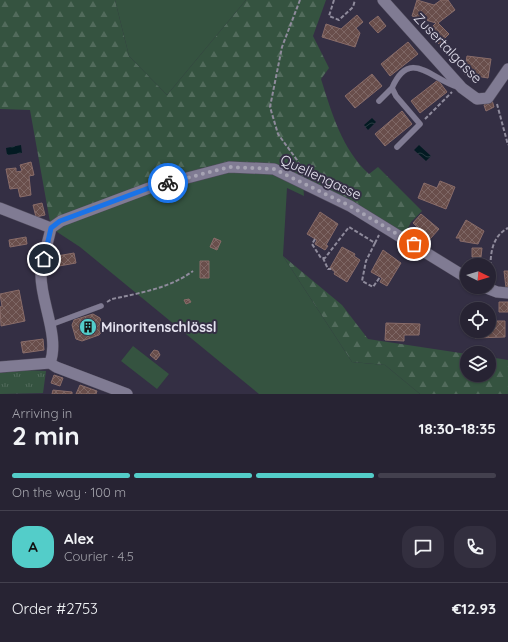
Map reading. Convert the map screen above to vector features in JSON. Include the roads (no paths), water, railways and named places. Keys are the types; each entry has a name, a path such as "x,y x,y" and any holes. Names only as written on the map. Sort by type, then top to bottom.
{"street":[{"name":"Zusertalgasse","path":"383,0 460,87 477,99 488,98 508,69"},
{"name":"Quellengasse","path":"51,228 60,221 149,188 229,167 274,169 350,206 460,274"},
{"path":"0,208 51,228 41,274 50,326 53,355 50,363"},
{"path":"496,291 508,292"},
{"path":"0,366 50,363 56,367 127,394"}],"lane":[{"path":"379,101 392,88 399,75 407,69 418,67 460,87"},
{"path":"392,88 396,96 420,124 397,147"},
{"path":"50,326 101,306"}],"water":[{"path":"372,118 376,122 368,130 364,125"},
{"path":"21,145 22,153 7,155 6,148"},
{"path":"419,145 431,156 426,161 414,150"}],"place":[{"name":"Minoritenschlössl","path":"88,327"}]}
